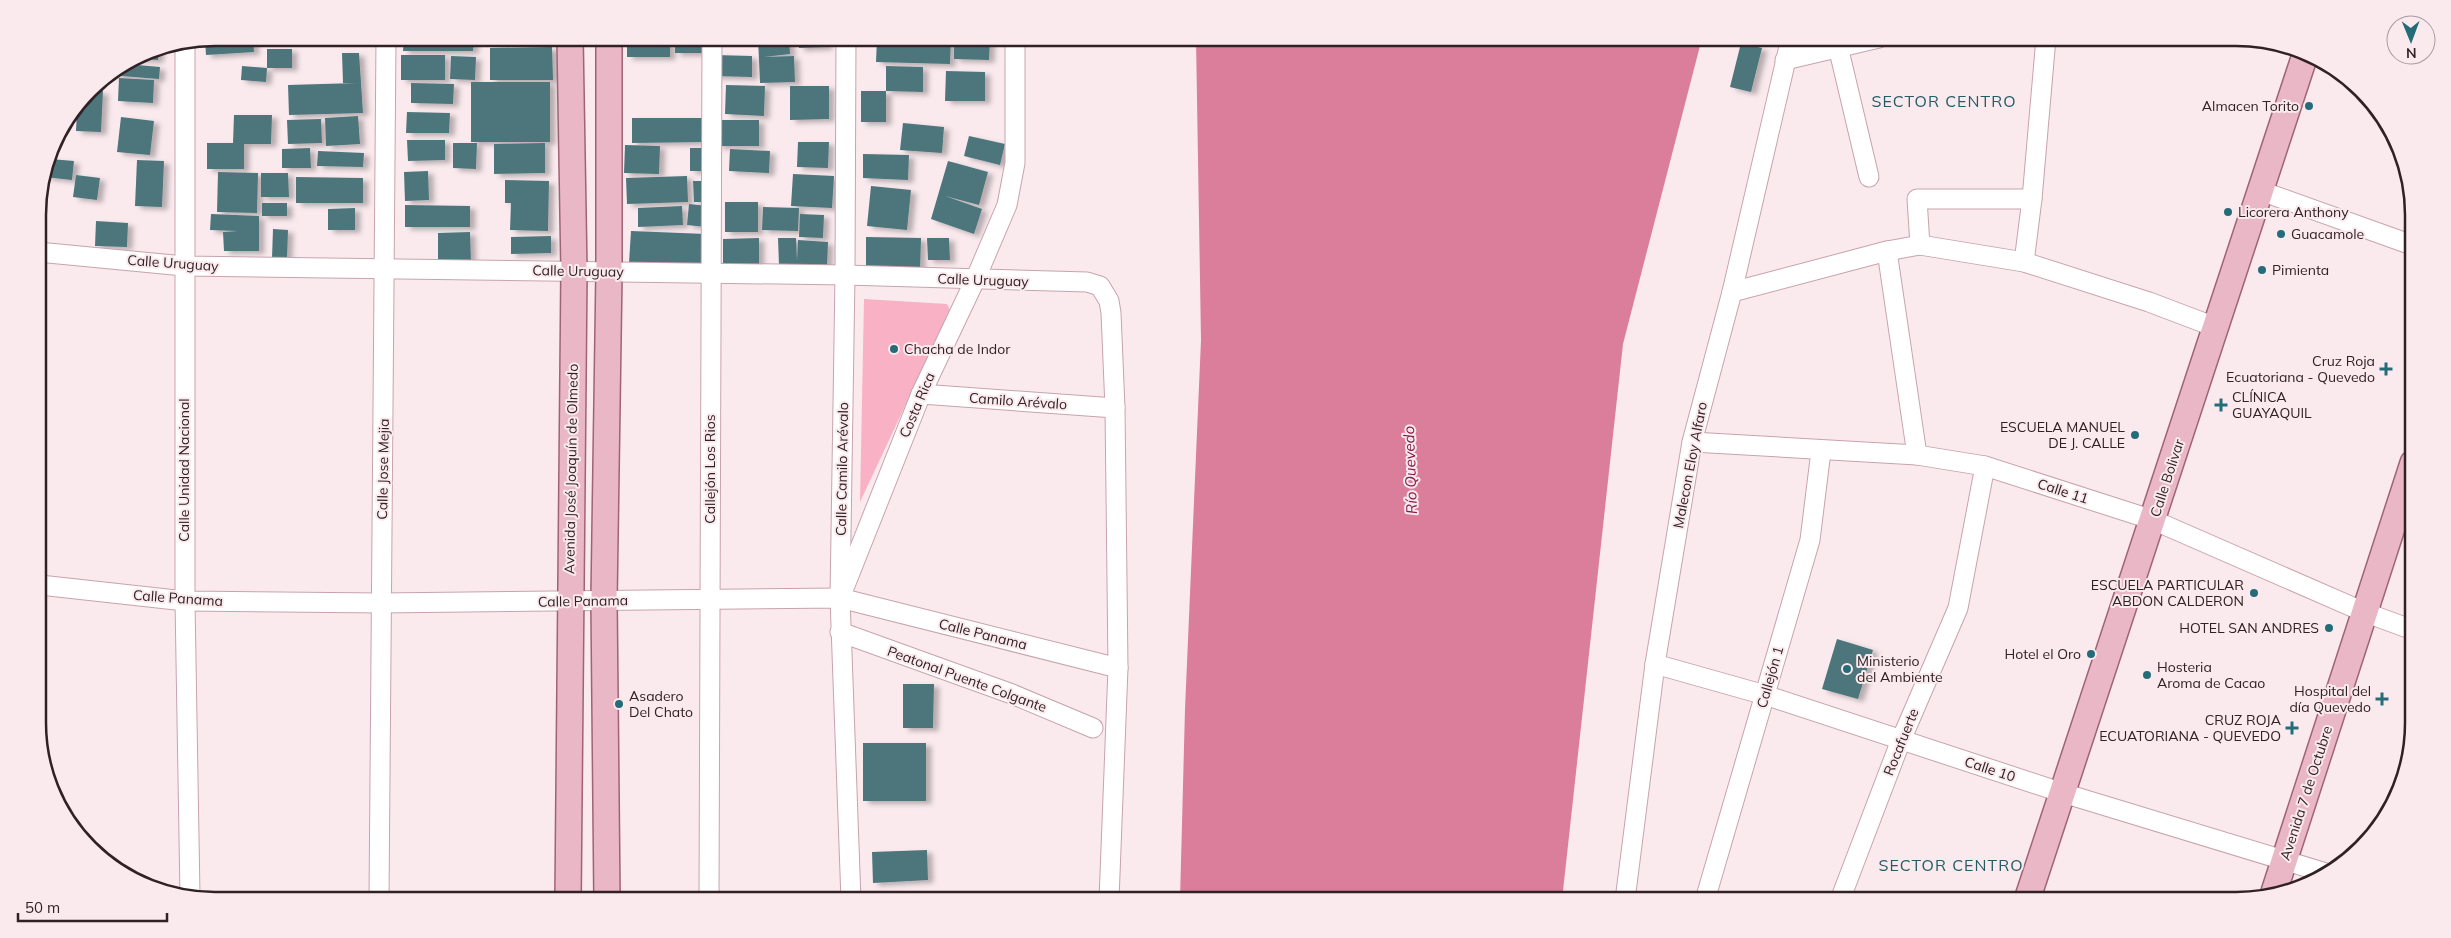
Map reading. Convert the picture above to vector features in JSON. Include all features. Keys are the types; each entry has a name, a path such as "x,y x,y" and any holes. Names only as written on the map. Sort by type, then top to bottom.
{"main road":[{"name":"Avenida José Joaquín de Olmedo","path":"568,892 574,271 570,46"},
{"path":"607,892 604,600 609,272 609,46"},
{"name":"Calle Bolivar","path":"2030,891 2303,61"},
{"name":"Avenida 7 de Octubre","path":"2275,887 2405,486"}],"street":[{"name":"Calle Jose Mejia","path":"379,892 386,46"},
{"name":"Callejón Los Rios","path":"709,892 712,46"},
{"name":"Calle Camilo Arévalo","path":"846,46 846,275 840,632 851,892"},
{"name":"Costa Rica","path":"840,598 921,394 1000,224 1014,174 1015,46"},
{"name":"Malecon Eloy Alfaro","path":"1626,891 1655,664 1692,442 1732,292 1789,46"},
{"path":"1785,60 1826,46"},
{"path":"1839,46 1869,178"},
{"path":"2024,262 2032,199 2045,46"},
{"name":"Calle Unidad Nacional","path":"185,50 185,601 190,889"},
{"path":"2261,191 2405,243"},
{"path":"1920,245 1917,199 2032,199"},
{"path":"1732,292 1887,251 1920,245 2024,262 2149,302 2215,327"},
{"path":"1887,251 1917,455"},
{"name":"Calle Uruguay","path":"47,253 184,266 846,275 1092,283 1103,289 1109,301 1116,408"},
{"name":"Camilo Arévalo","path":"921,394 1116,408"},
{"path":"1109,892 1118,668 1116,408"},
{"name":"Calle 11","path":"1692,442 1917,455 1985,466 2153,520 2364,612 2405,627"},
{"name":"Callejón 1","path":"1708,891 1810,540 1821,450"},
{"name":"Rocafuerte","path":"1843,891 1900,740 1958,608 1985,466"},
{"name":"Calle Panama","path":"46,586 185,601 381,603 840,598 1118,668"},
{"name":"Peatonal Puente Colgante","path":"840,632 1012,694 1093,728"},
{"name":"Calle 10","path":"1655,664 1765,695 2063,793 2318,870"}],"shaded area":[{"path":"864,299 947,304 950,310 860,502"}],"water":[{"name":"Río Quevedo","path":"1196,46 1700,46 1623,344 1563,891 1180,892 1185,709 1201,340"}],"building":[{"path":"254,46 254,52 206,55 205,47"},
{"path":"403,46 473,46 473,51 403,51"},
{"path":"627,46 670,46 670,57 627,57"},
{"path":"675,46 706,46 706,53 675,53"},
{"path":"758,46 790,46 790,54 764,57 794,56 795,82 760,83"},
{"path":"799,46 827,47 799,48"},
{"path":"877,46 951,46 950,64 876,62"},
{"path":"954,46 990,46 989,60 954,59"},
{"path":"1740,46 1762,48 1751,92 1730,87"},
{"path":"552,47 553,80 490,80 490,48"},
{"path":"267,49 292,49 292,68 267,68"},
{"path":"342,53 359,53 363,113 289,115 288,85 357,83 343,83"},
{"path":"401,55 445,55 445,80 401,80"},
{"path":"714,55 752,56 752,77 714,76"},
{"path":"451,56 476,57 475,80 450,79"},
{"path":"139,65 160,67 159,79 120,76"},
{"path":"242,66 267,68 266,82 241,80"},
{"path":"886,66 923,67 923,92 886,91"},
{"path":"946,71 985,72 985,101 945,101"},
{"path":"119,78 154,80 153,103 118,101"},
{"path":"471,82 550,82 550,142 471,142"},
{"path":"411,83 454,84 453,104 411,103"},
{"path":"726,85 765,86 764,116 725,114"},
{"path":"790,86 829,86 829,119 790,120"},
{"path":"103,91 101,132 76,131 77,119 81,112"},
{"path":"861,91 886,91 886,122 861,122"},
{"path":"407,112 450,113 449,133 406,133"},
{"path":"234,115 272,115 271,144 244,144 244,169 207,169 207,143 233,143"},
{"path":"358,116 360,144 326,146 325,118"},
{"path":"121,117 154,121 150,155 117,152"},
{"path":"632,118 705,118 705,142 632,143"},
{"path":"321,119 322,143 288,144 287,120"},
{"path":"717,120 759,120 759,146 717,146"},
{"path":"903,123 944,127 942,153 900,150"},
{"path":"969,136 1005,144 1000,165 964,156"},
{"path":"407,140 445,140 445,160 408,161"},
{"path":"798,142 829,142 828,168 797,167"},
{"path":"453,143 477,143 476,169 453,168"},
{"path":"545,143 545,173 494,174 494,144"},
{"path":"625,145 660,146 659,174 624,173"},
{"path":"310,148 311,168 282,168 282,149"},
{"path":"690,148 704,148 704,171 690,171"},
{"path":"730,149 770,151 769,173 729,171"},
{"path":"318,151 364,153 363,167 317,166"},
{"path":"863,154 909,155 908,180 863,178"},
{"path":"56,160 74,161 72,180 51,178"},
{"path":"137,160 164,161 162,207 135,206"},
{"path":"948,161 988,172 979,205 945,196 982,209 974,234 931,219"},
{"path":"428,171 429,200 405,201 404,172"},
{"path":"218,172 258,173 257,213 217,212"},
{"path":"261,173 288,173 289,197 261,197"},
{"path":"793,174 834,176 832,208 791,206"},
{"path":"76,175 100,178 97,200 73,197"},
{"path":"687,176 688,202 627,204 626,178"},
{"path":"296,177 363,178 363,203 296,203"},
{"path":"505,180 549,181 548,231 510,230 511,203 505,203"},
{"path":"693,181 706,181 707,202 694,202"},
{"path":"871,186 911,190 907,230 867,226"},
{"path":"725,202 758,202 758,232 725,232"},
{"path":"262,203 287,203 287,216 262,216"},
{"path":"689,204 708,206 706,227 687,225"},
{"path":"405,205 470,206 470,227 405,227"},
{"path":"682,206 683,225 638,227 638,208"},
{"path":"763,207 799,208 798,231 762,230"},
{"path":"355,208 355,230 328,230 328,209"},
{"path":"211,214 259,216 259,251 224,251 223,232 238,231 210,230"},
{"path":"800,214 824,215 823,238 799,237"},
{"path":"96,221 128,223 127,247 95,246"},
{"path":"273,229 288,230 287,259 272,258"},
{"path":"631,231 706,234 705,266 629,263"},
{"path":"470,232 471,264 438,265 438,233"},
{"path":"551,236 551,253 511,254 511,237"},
{"path":"866,237 921,238 920,270 866,269"},
{"path":"759,238 759,265 723,265 723,239"},
{"path":"778,238 796,238 797,261 798,240 828,242 827,267 779,265"},
{"path":"927,238 949,238 950,260 928,260"},
{"name":"Ministerio del Ambiente","path":"1837,639 1873,650 1858,699 1822,689"},
{"path":"903,684 934,684 933,728 903,728"},
{"path":"863,743 926,743 926,801 863,801"},
{"path":"927,850 928,880 873,883 872,852"}],"place":[{"name":"Almacen Torito","path":"2309,106"},
{"name":"Licorera Anthony","path":"2228,212"},
{"name":"Guacamole","path":"2281,234"},
{"name":"Pimienta","path":"2262,270"},
{"name":"Chacha de Indor","path":"894,349"},
{"name":"Cruz Roja Ecuatoriana - Quevedo","path":"2386,369"},
{"name":"CLÍNICA GUAYAQUIL","path":"2221,405"},
{"name":"ESCUELA MANUEL DE J. CALLE","path":"2135,435"},
{"name":"ESCUELA PARTICULAR ABDON CALDERON","path":"2254,593"},
{"name":"HOTEL SAN ANDRES","path":"2329,628"},
{"name":"Hotel el Oro","path":"2091,654"},
{"name":"Ministerio del Ambiente","path":"1847,669"},
{"name":"Hosteria Aroma de Cacao","path":"2147,675"},
{"name":"Hospital del día Quevedo","path":"2382,699"},
{"name":"Asadero Del Chato","path":"619,704"},
{"name":"CRUZ ROJA ECUATORIANA - QUEVEDO","path":"2292,728"}],"district":[{"name":"SECTOR CENTRO","path":"1944,101"},
{"name":"SECTOR CENTRO","path":"1951,865"}]}
